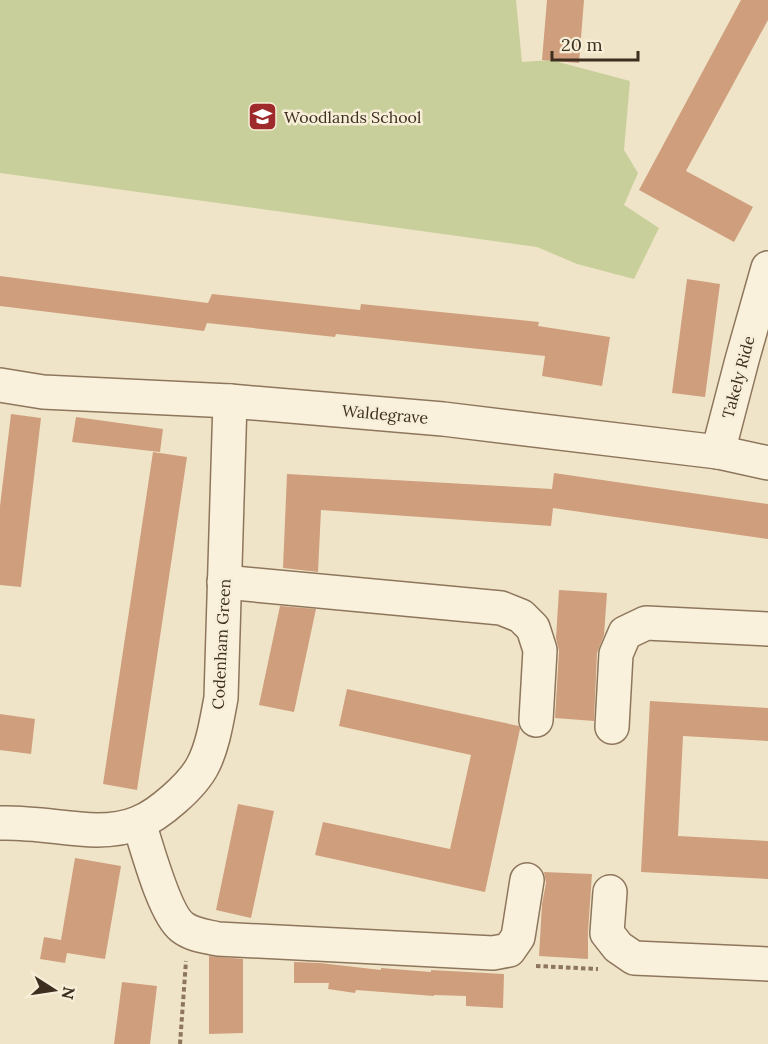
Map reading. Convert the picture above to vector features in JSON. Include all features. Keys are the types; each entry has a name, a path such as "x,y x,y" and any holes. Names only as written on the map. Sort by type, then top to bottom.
{"street":[{"name":"Takely Ride","path":"718,452 767,276"},
{"name":"Waldegrave","path":"0,385 43,392 230,401 443,419 718,452 768,463"},
{"name":"Codenham Green","path":"0,823 99,830 139,823 179,795 191,783 203,765 214,732 221,698 230,401"},
{"path":"224,582 501,608 521,615 533,628 540,650 536,720"},
{"path":"612,728 616,654 625,633 646,622 768,629"},
{"path":"139,823 160,887 172,915 181,926 193,934 218,939 493,953 509,950 518,937 527,880"},
{"path":"610,892 608,933 618,948 634,958 768,964"}],"green space":[{"name":"Woodlands School","path":"0,0 516,0 522,62 551,60 630,81 624,150 638,173 624,205 659,228 634,279 577,264 537,247 0,173"}],"building":[{"path":"547,0 584,0 579,63 542,60"},
{"path":"741,0 768,0 768,20 686,171 753,207 734,242 639,190"},
{"path":"0,276 208,303 212,294 360,310 361,304 539,322 538,326 610,337 602,386 542,376 545,356 207,323 204,331 0,306"},
{"path":"687,279 720,284 705,397 672,393"},
{"path":"11,414 41,418 21,587 0,585 0,506"},
{"path":"76,417 163,429 160,452 72,442"},
{"path":"153,452 187,457 137,790 103,784"},
{"path":"554,473 768,504 768,539 553,508 551,526 321,510 318,572 283,568 287,474 552,489"},
{"path":"559,590 607,593 604,635 597,653 594,721 555,718 559,651 556,638"},
{"path":"280,606 316,609 294,712 259,705"},
{"path":"347,689 519,726 485,892 315,855 323,822 450,849 471,755 339,726"},
{"path":"650,701 768,708 768,741 683,736 678,836 768,841 768,879 641,872"},
{"path":"0,714 35,719 31,754 0,750"},
{"path":"238,804 274,811 251,918 216,910"},
{"path":"75,858 121,866 105,959 67,953 65,963 40,959 44,937 61,940"},
{"path":"544,872 592,874 588,959 539,956 542,904 546,883"},
{"path":"209,956 243,959 243,1033 209,1034"},
{"path":"294,962 381,970 381,968 504,974 503,1008 466,1006 466,996 356,990 355,993 328,989 329,983 294,983"},
{"path":"122,982 157,986 150,1044 114,1044"}],"place":[{"name":"Woodlands School","path":"263,117"}]}
